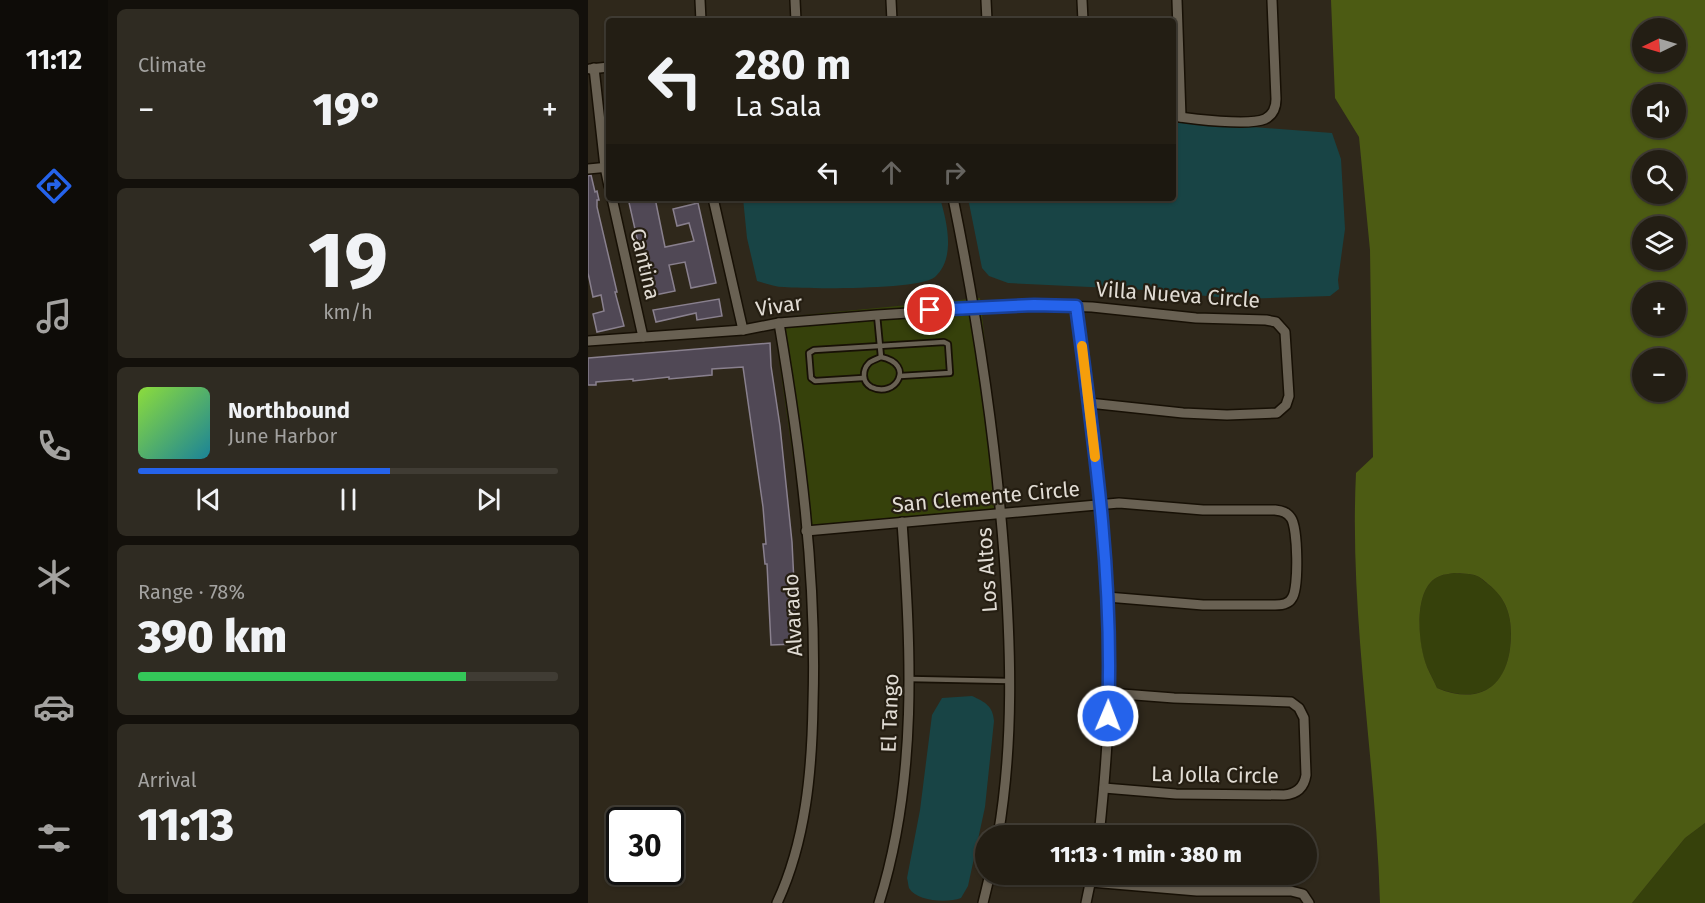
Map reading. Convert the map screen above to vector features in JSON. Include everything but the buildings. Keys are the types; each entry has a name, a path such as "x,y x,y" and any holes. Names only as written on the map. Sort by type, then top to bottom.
{"street":[{"path":"700,0 701,18"},
{"path":"795,0 796,18"},
{"path":"891,0 892,18"},
{"path":"986,0 987,18"},
{"path":"1082,0 1083,18"},
{"path":"1177,0 1177,117 1248,121 1263,119 1275,108 1272,0"},
{"path":"606,67 591,69 606,161"},
{"path":"588,169 606,167"},
{"name":"Cantina","path":"613,201 644,338"},
{"path":"714,201 743,330"},
{"name":"Los Altos","path":"954,201 974,307 990,414 1009,617 1010,681 1006,762 999,825"},
{"path":"1076,306 1100,505 1107,597 1109,693 1100,825"},
{"name":"Vivar","path":"588,341 743,330 779,323 974,307 1076,306"},
{"name":"Villa Nueva Circle","path":"1076,306 1196,318 1270,320 1280,325 1287,338 1289,396 1286,405 1277,413 1259,415 1194,413 1089,403"},
{"name":"Alvarado","path":"777,903 800,833 808,787 814,651 806,531 796,437 779,323"},
{"name":"San Clemente Circle","path":"806,531 1128,503 1203,510 1275,510 1288,515 1295,527 1297,586 1292,598 1286,603 1203,605 1107,597"},
{"name":"El Tango","path":"879,903 896,842 906,758 910,679 909,613 902,522"},
{"name":"La Jolla Circle","path":"1104,788 1176,794 1284,795 1298,790 1304,783 1306,775 1303,714 1291,702 1183,699 1109,693"},
{"path":"983,903 987,885"},
{"path":"1086,903 1090,885"},
{"path":"1147,885 1186,890 1291,891 1303,894 1309,903"}],"lane":[{"path":"877,315 881,357"},
{"path":"863,378 816,381 811,378 809,353 814,350 944,342 948,344 950,373 900,376"},
{"path":"881,357 891,359 897,364 900,376 896,385 873,388 863,378 864,370 869,362 881,357"},
{"path":"910,679 1010,681"}],"green space":[{"path":"1331,0 1705,0 1705,823 1685,838 1632,903 1380,903 1378,849 1356,581 1356,473 1373,457 1370,250 1359,137 1335,98","holes":["1454,573 1472,574 1484,580 1501,598 1510,621 1510,649 1507,663 1494,684 1475,694 1451,693 1437,688 1427,667 1421,645 1421,603 1425,591 1431,582 1440,576"]},
{"path":"980,298 1004,511 804,534 773,318"},
{"path":"1454,573 1474,575 1488,584 1501,598 1510,621 1510,649 1507,664 1494,684 1475,694 1437,688 1427,667 1421,645 1421,603 1425,591 1431,582 1440,576"},
{"path":"1705,823 1705,903 1632,903 1685,838"}],"water":[{"path":"1176,121 1332,133 1341,159 1345,229 1338,280 1339,289 1330,296 1239,299 1132,289 1008,283 989,276 982,268 969,201 1176,201"},
{"path":"743,201 941,201 947,229 948,250 942,269 935,277 925,281 863,288 781,287 757,281 747,238"},
{"path":"972,696 988,705 994,721 985,807 981,825 975,825 975,853 968,886 961,898 949,901 926,899 913,893 909,888 907,878 920,810 932,715 942,698"}],"slow traffic":[{"path":"1082,346 1095,457"}],"route":[{"path":"930,310 1034,305 1076,306 1089,403 1105,560 1109,658 1108,716"}]}
